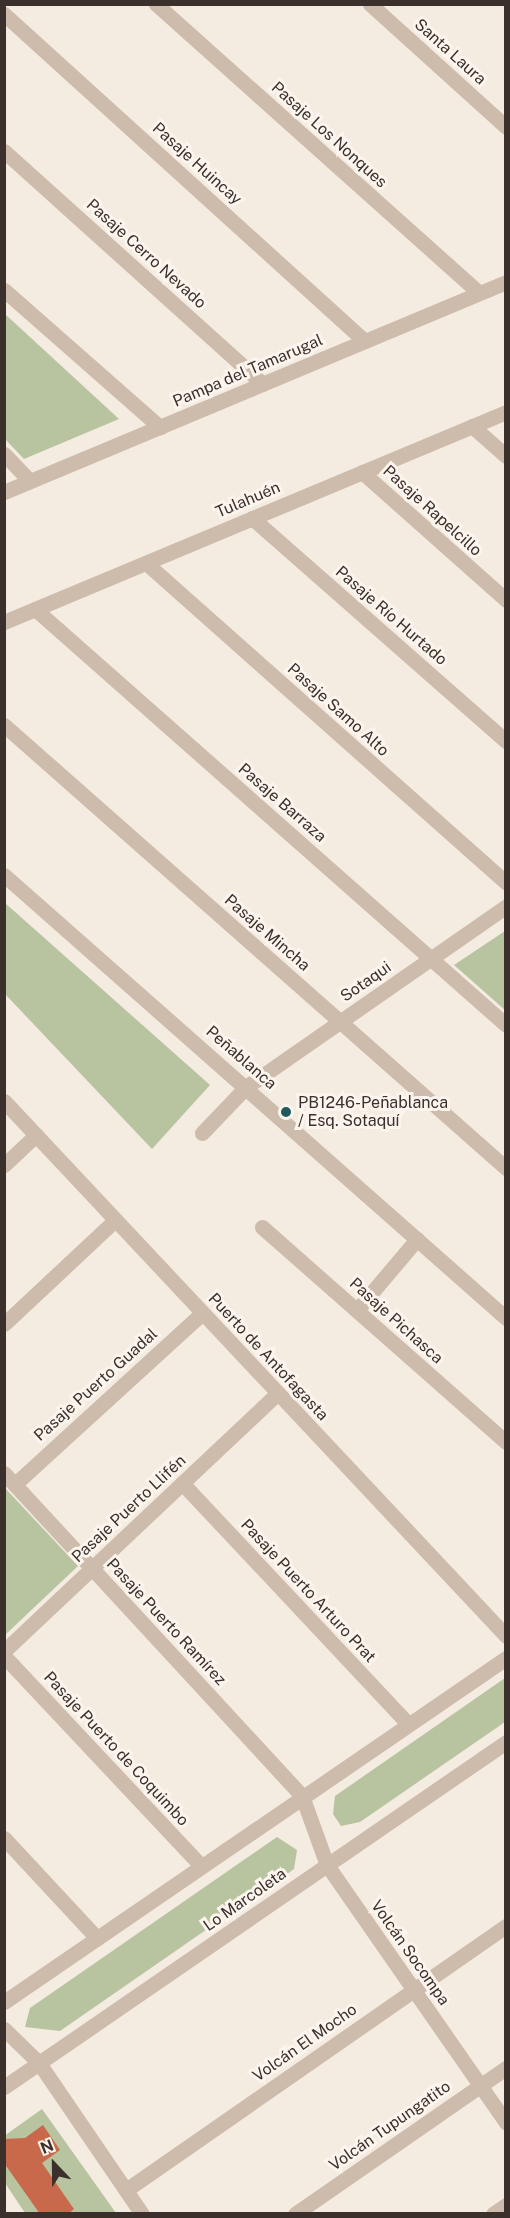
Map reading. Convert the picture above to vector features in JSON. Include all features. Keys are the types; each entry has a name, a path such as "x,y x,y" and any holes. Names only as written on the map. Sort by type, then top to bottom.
{"street":[{"name":"Pasaje Los Nonques","path":"156,4 479,293"},
{"name":"Santa Laura","path":"370,4 506,127"},
{"name":"Pasaje Huincay","path":"4,14 365,341"},
{"name":"Pasaje Cerro Nevado","path":"4,151 263,384"},
{"name":"Pampa del Tamarugal","path":"4,492 506,282"},
{"path":"4,290 160,427"},
{"name":"Tulahuén","path":"4,621 506,412"},
{"path":"472,426 506,456"},
{"path":"4,454 30,481"},
{"name":"Pasaje Rapelcillo","path":"362,472 506,600"},
{"name":"Pasaje Río Hurtado","path":"252,518 506,741"},
{"name":"Pasaje Samo Alto","path":"146,563 506,883"},
{"name":"Pasaje Barraza","path":"35,609 506,1025"},
{"name":"Pasaje Mincha","path":"4,725 506,1168"},
{"name":"Peñablanca","path":"4,874 506,1318"},
{"name":"Sotaqui","path":"202,1133 246,1087 506,906"},
{"name":"Puerto de Antofagasta","path":"4,1101 506,1636"},
{"path":"4,1165 36,1135"},
{"path":"4,1324 115,1220"},
{"name":"Pasaje Pichasca","path":"262,1227 506,1442"},
{"path":"357,1310 417,1239"},
{"name":"Pasaje Puerto Guadal","path":"10,1479 202,1312"},
{"name":"Pasaje Puerto Llifén","path":"4,1651 278,1393"},
{"name":"Pasaje Puerto Ramírez","path":"10,1479 302,1796"},
{"name":"Pasaje Puerto Arturo Prat","path":"182,1484 408,1724"},
{"name":"Pasaje Puerto de Coquimbo","path":"4,1656 201,1866"},
{"path":"4,2002 506,1658"},
{"name":"Lo Marcoleta","path":"4,2087 506,1742"},
{"name":"Volcán Socompa","path":"302,1796 327,1865 506,2123"},
{"path":"4,1838 97,1938"},
{"name":"Volcán El Mocho","path":"126,2190 506,1926"},
{"path":"4,2029 39,2063 142,2214"},
{"name":"Volcán Tupungatito","path":"295,2214 506,2068"},
{"path":"493,2214 506,2205"}],"green space":[{"path":"5,314 119,419 24,459 5,439"},
{"path":"5,903 210,1085 152,1149 5,994"},
{"path":"505,931 505,1010 454,965"},
{"path":"5,1488 78,1566 5,1635"},
{"path":"505,1678 505,1722 360,1822 341,1826 333,1814 335,1796"},
{"path":"277,1837 297,1850 294,1869 60,2031 25,2027 30,2008"},
{"path":"42,2109 116,2213 25,2213 5,2183 4,2136"}],"building":[{"path":"43,2125 60,2150 42,2163 74,2209 68,2214 40,2214 4,2163 4,2139 25,2138"}],"place":[{"name":"PB1246-Peñablanca / Esq. Sotaquí","path":"286,1112"}]}
